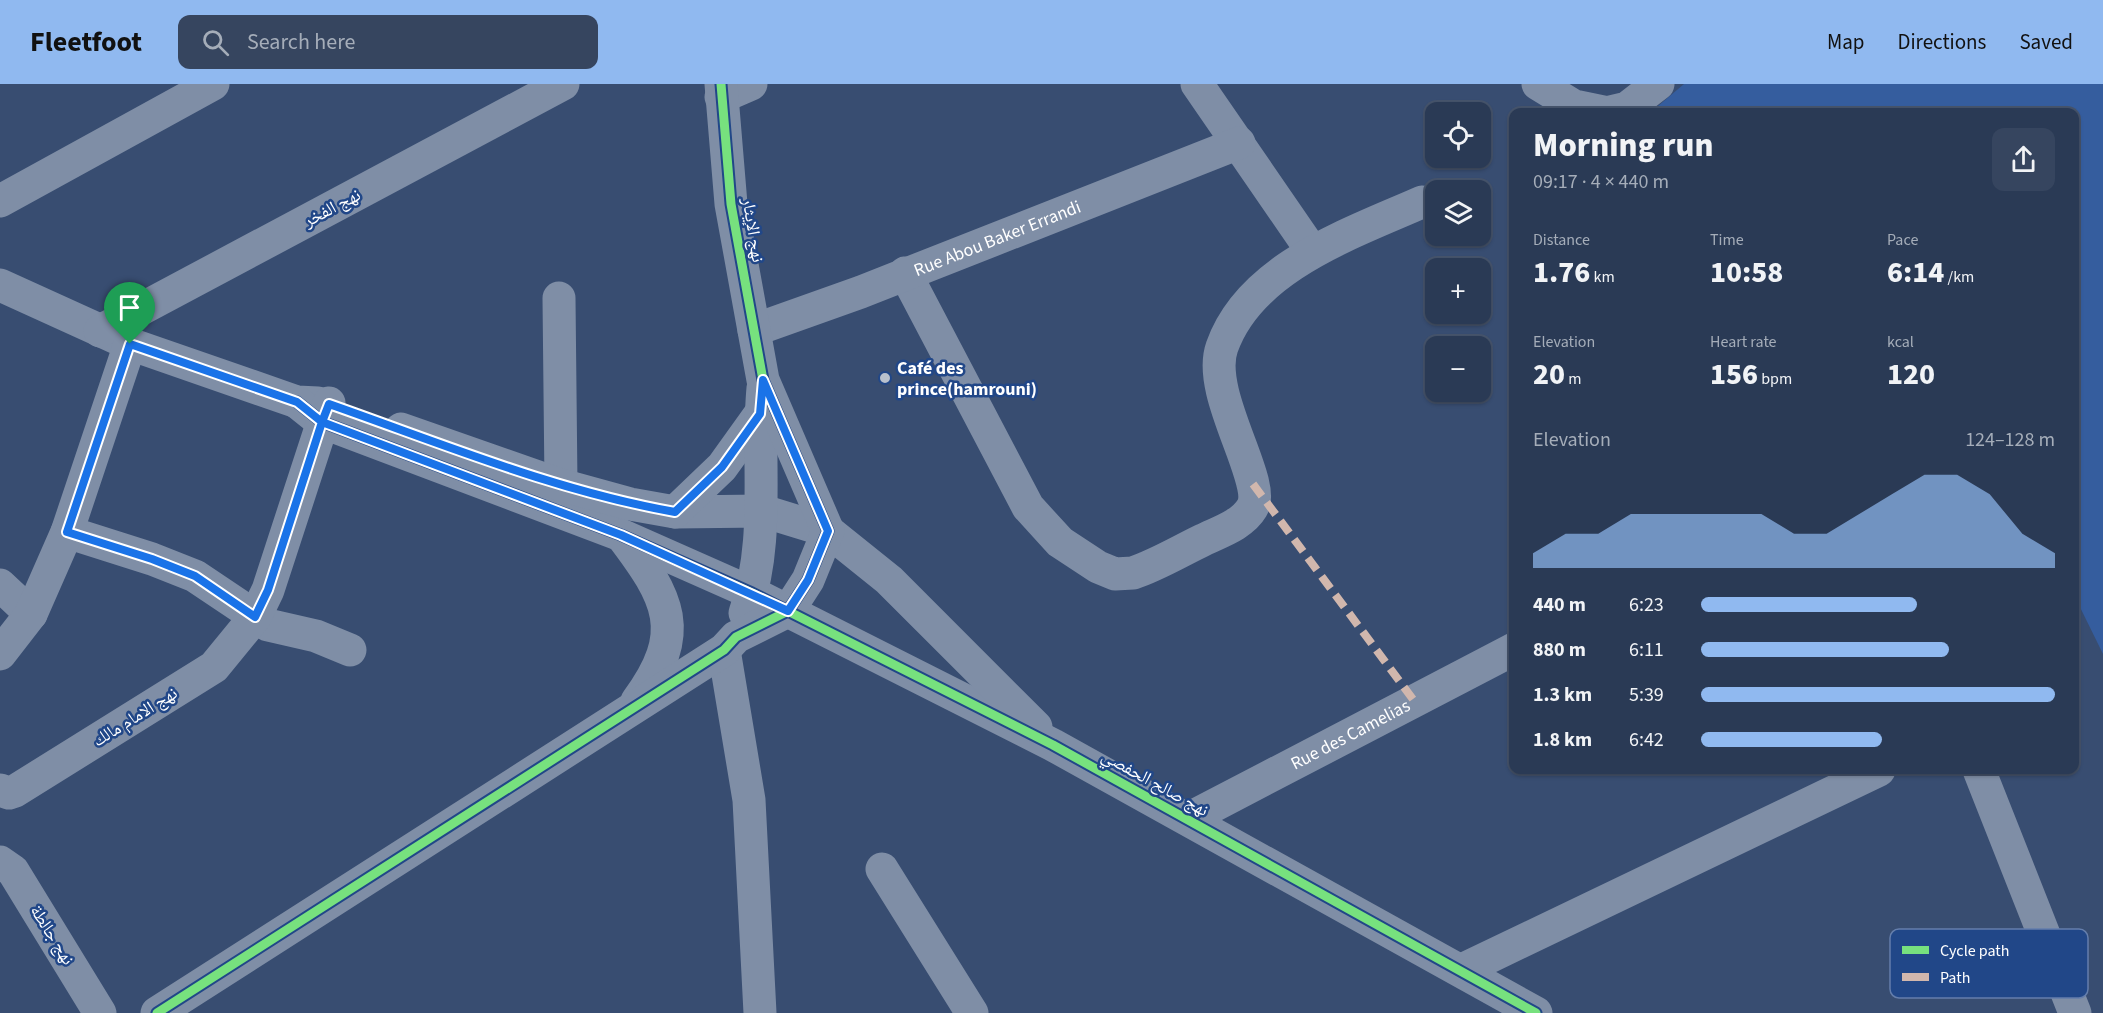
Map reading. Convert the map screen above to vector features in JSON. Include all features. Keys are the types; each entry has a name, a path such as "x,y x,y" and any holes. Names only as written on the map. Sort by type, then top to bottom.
{"street":[{"path":"0,201 213,84"},
{"name":"نهج الفخر","path":"100,332 563,84"},
{"path":"1197,84 1213,111 1239,143 1312,251"},
{"path":"1538,84 1574,106 1584,108"},
{"path":"1627,108 1658,84"},
{"name":"نهج الإيثار","path":"731,88 731,204 763,380"},
{"name":"Rue Abou Baker Errandi","path":"754,330 1239,143"},
{"path":"905,273 1028,507 1060,542 1083,558 1106,571 1124,573 1145,569 1234,524 1252,508 1255,500 1253,484 1223,400 1219,377 1221,348 1240,312 1266,286 1312,251 1422,202"},
{"path":"0,285 130,344 326,413"},
{"path":"559,298 561,485"},
{"path":"0,654 31,614 67,532 130,344"},
{"path":"760,1013 749,800 730,644 752,593 763,512 760,414 763,380"},
{"path":"157,1013 730,644 788,611 808,580 828,531 763,380"},
{"name":"نهج صالح الحفصي","path":"326,413 630,504 675,512 763,512 828,531 897,588 1053,745"},
{"name":"نهج صالح الحفصي","path":"326,413 621,535 788,611 1053,745 1188,819 1462,970 1511,1008"},
{"name":"نهج الامام مالك","path":"0,789 9,793 15,791 197,679 225,656 255,617 268,590 326,413"},
{"path":"675,512 722,467 760,414"},
{"path":"67,532 152,559 195,576 268,625 315,636 351,650"},
{"path":"621,535 649,572 661,594 667,616 667,643 656,675 630,709"},
{"path":"0,585 31,614"},
{"name":"Rue des Camelias","path":"1188,819 1509,653"},
{"path":"1462,970 1871,774"},
{"path":"1982,774 2042,929"},
{"name":"نهج جالطة","path":"0,862 13,871 100,1013"},
{"path":"882,869 972,1013"},
{"path":"2068,998 2074,1013"}],"shaded area":[{"path":"1684,84 2103,84 2103,654 2079,605 2079,108 1656,108"}],"marked path":[{"path":"1253,484 1415,702"}],"cycle path":[{"path":"157,1013 724,650 736,637 788,611 808,580 828,531 763,380 731,204 721,84"},
{"path":"297,402 322,422 621,535 752,593 1053,745 1536,1013"}],"place":[{"name":"Café des prince(hamrouni)","path":"885,378"}],"route":[{"path":"130,344 67,532 152,559 195,576 255,617 268,590 322,422 329,404 561,485 630,504 675,512 701,490 722,467 760,414 763,380 828,531 808,580 788,611 621,535 322,422 297,402 130,344"}]}
